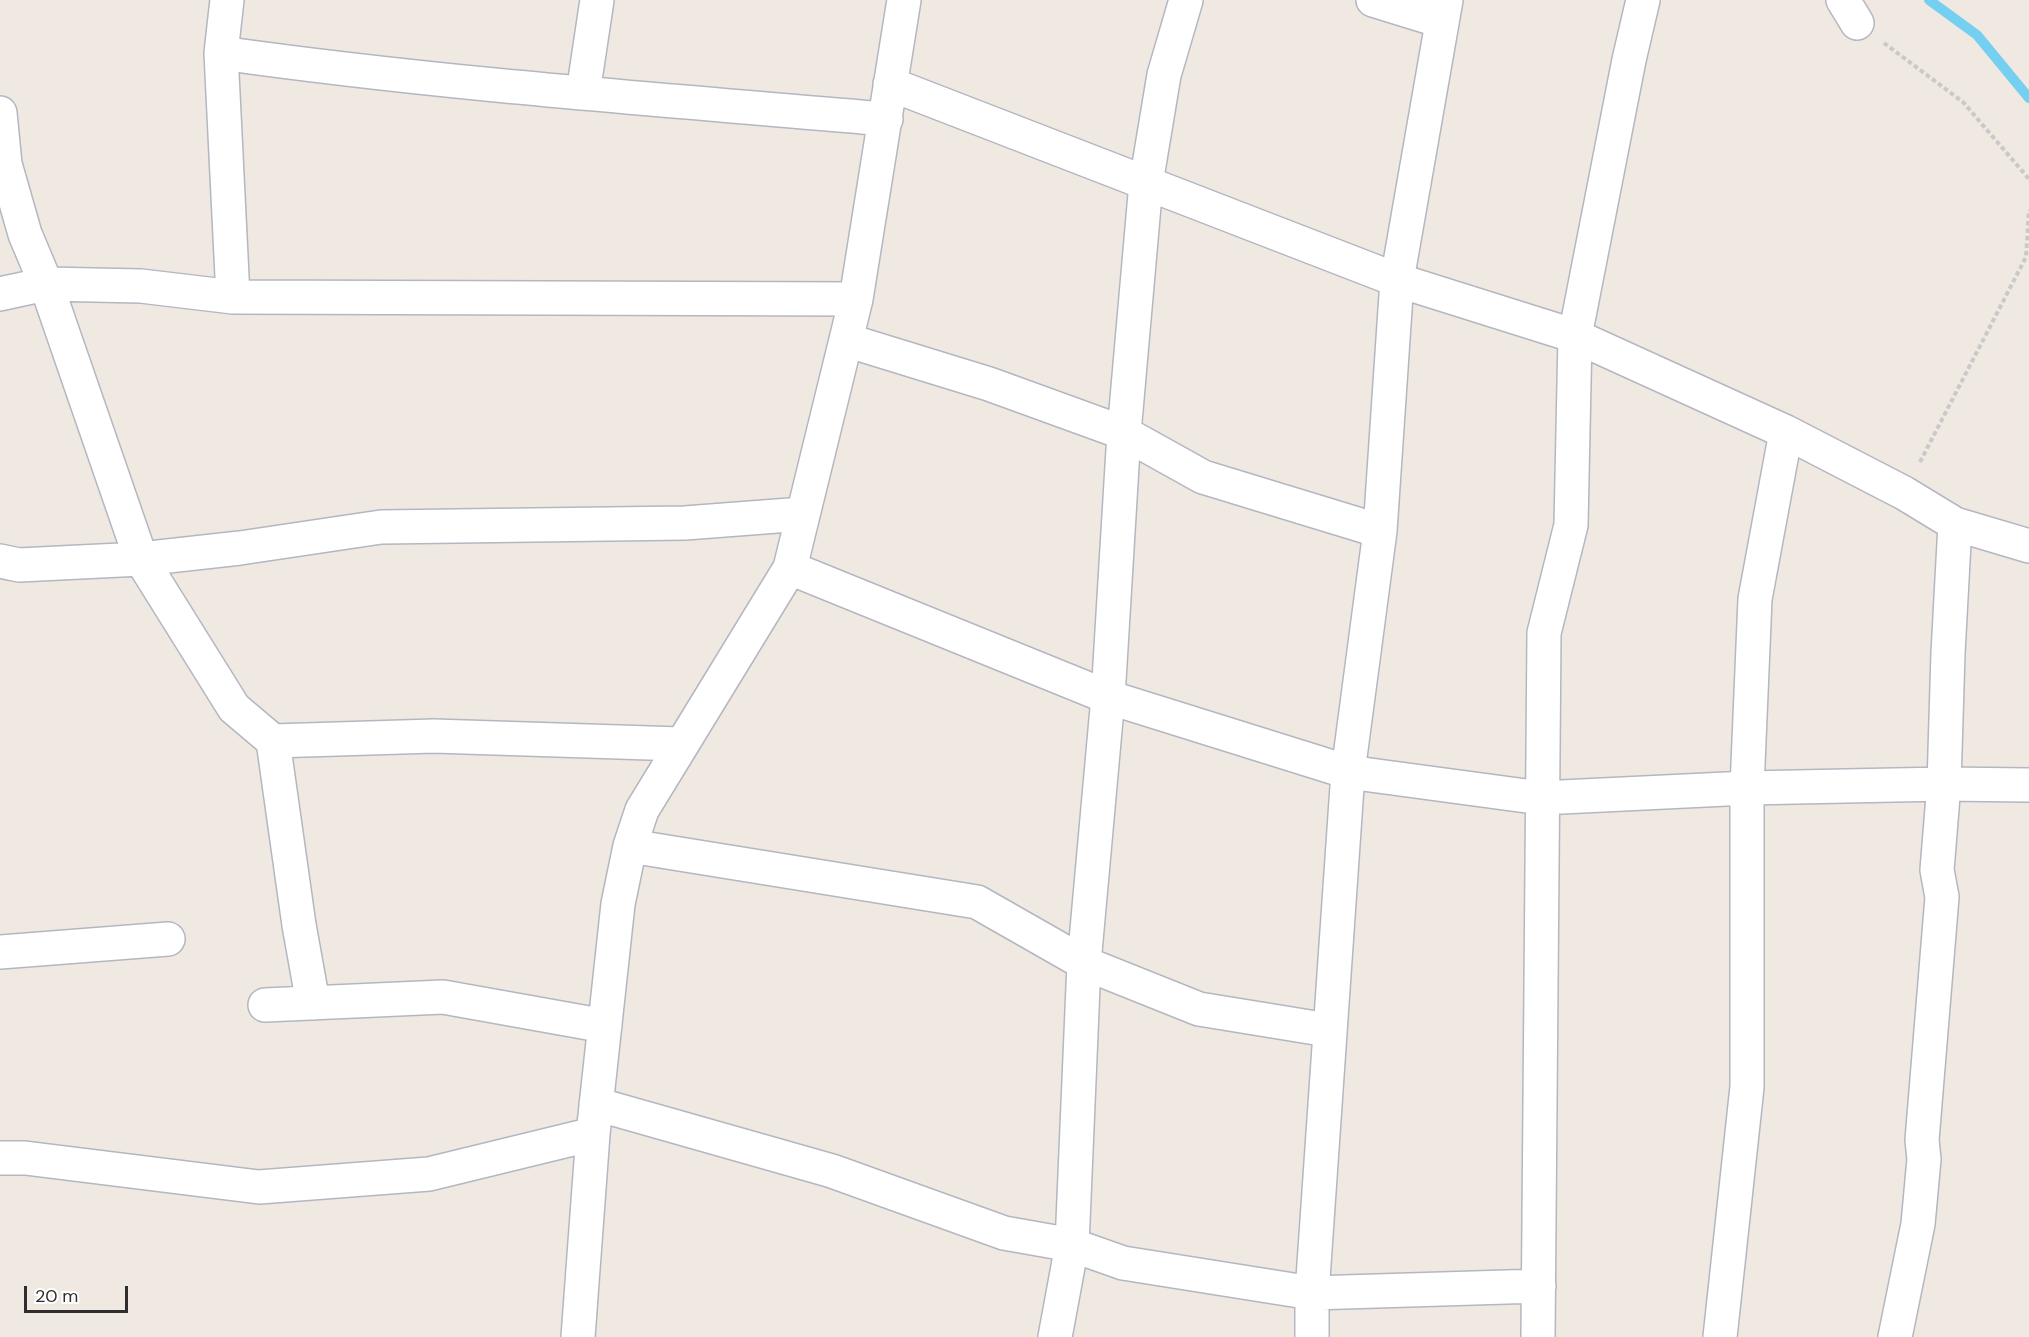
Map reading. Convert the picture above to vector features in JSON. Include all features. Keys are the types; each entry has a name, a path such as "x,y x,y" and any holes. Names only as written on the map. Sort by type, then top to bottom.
{"street":[{"path":"227,0 220,53 233,297"},
{"path":"583,93 597,0"},
{"path":"578,1337 595,1119 618,904 630,846 642,810 790,568 856,299 904,0"},
{"path":"1055,1337 1072,1245 1084,963 1108,697 1124,433 1146,183 1164,75 1186,0"},
{"path":"1312,1337 1312,1293 1328,1030 1348,771 1380,531 1398,280 1443,11 1373,0"},
{"path":"1538,1337 1544,633 1571,525 1575,336 1629,60 1643,0"},
{"path":"220,53 330,69 886,119"},
{"path":"890,84 1398,280 1575,336 1786,432 1904,494 1955,524 2029,546"},
{"path":"0,113 5,164 25,234 46,284 141,558 234,708 273,741 299,926 313,1003"},
{"path":"0,294 46,284 141,286 233,297 856,299"},
{"path":"846,340 989,384 1124,433 1203,477 1380,531"},
{"path":"1720,1337 1747,1088 1747,788 1755,599 1786,432"},
{"path":"0,561 19,564 141,558 240,548 381,527 685,523 803,514"},
{"path":"1895,1337 1918,1224 1924,1159 1922,1140 1942,897 1937,870 1944,784 1955,524"},
{"path":"790,568 1108,697 1348,771 1541,798 1747,788 1944,784 2029,785"},
{"path":"273,741 434,735 681,744"},
{"path":"630,846 977,902 1084,963 1199,1009 1328,1030"},
{"path":"0,952 168,939"},
{"path":"265,1005 443,997 605,1026"},
{"path":"0,1158 25,1158 259,1187 429,1174 595,1119 832,1171 1004,1233 1072,1245 1123,1263 1312,1293 1539,1286"}],"path":[{"path":"1850,12 1963,102 2029,179"},
{"path":"1904,494 2026,257 2029,210"}],"waterway":[{"path":"1929,0 1977,35 2029,98"}]}
